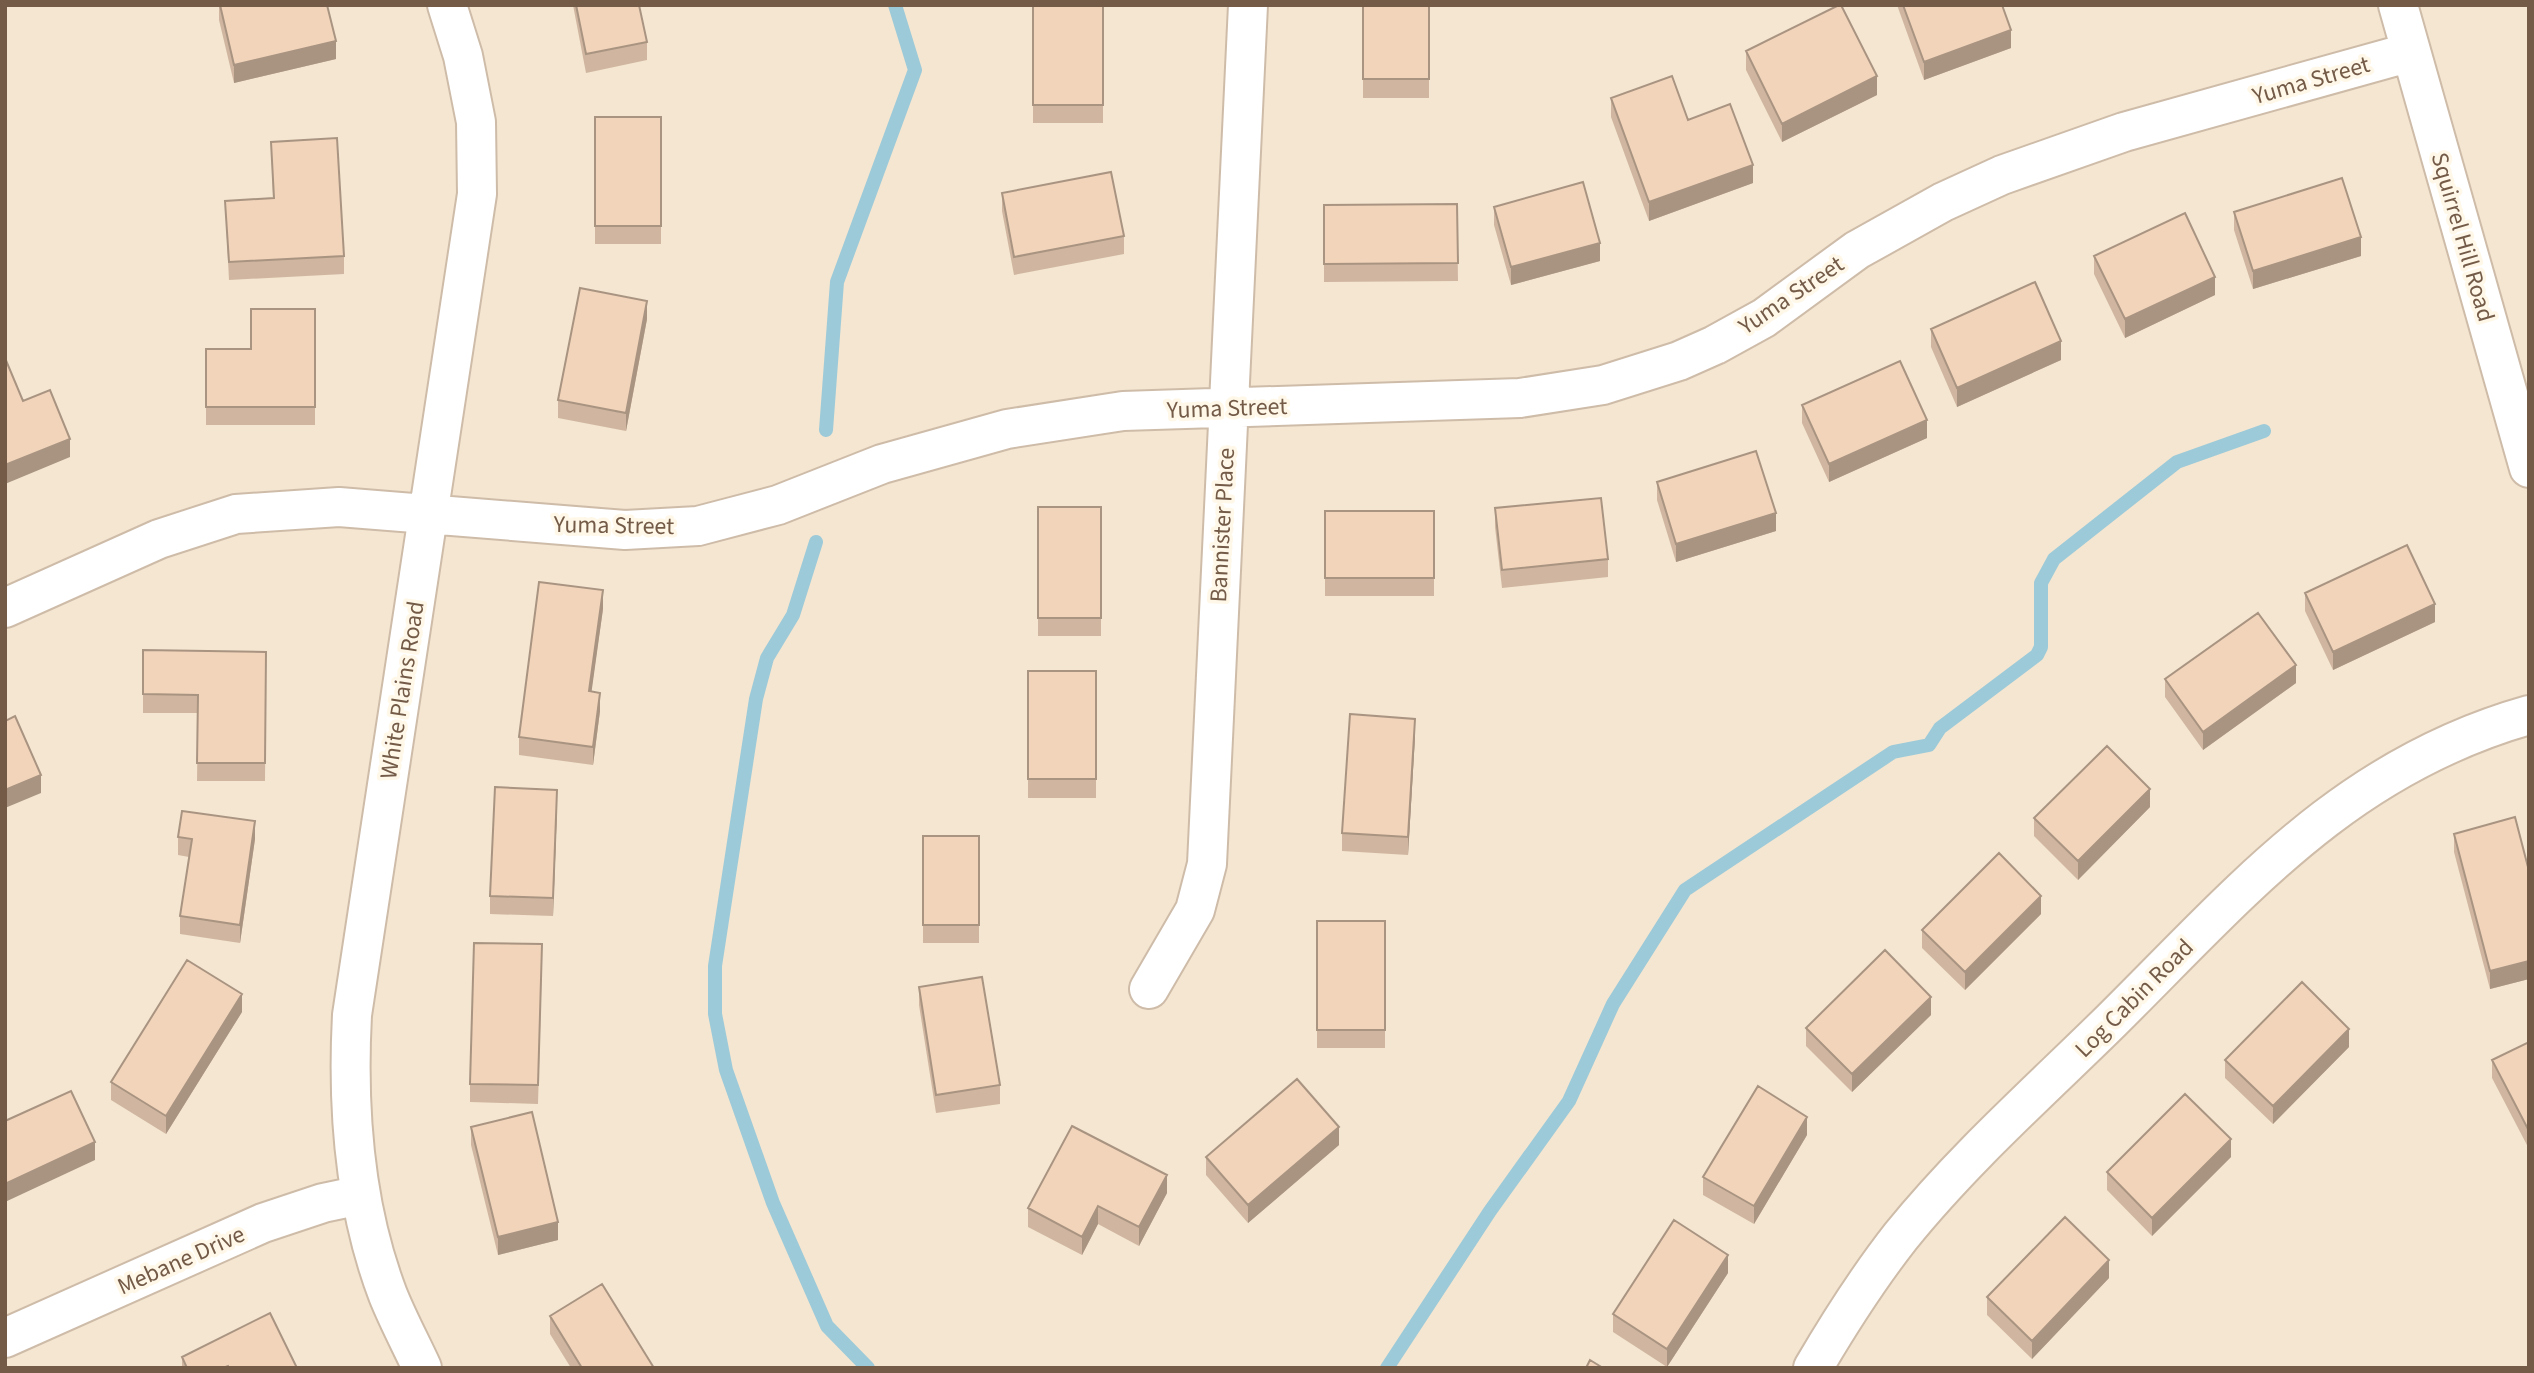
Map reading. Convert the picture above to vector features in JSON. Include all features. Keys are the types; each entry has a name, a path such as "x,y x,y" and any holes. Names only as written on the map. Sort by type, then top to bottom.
{"street":[{"name":"White Plains Road","path":"422,1368 388,1295 361,1195 355,1160 349,1066 352,1016 477,194 476,122 463,56 447,5"},
{"name":"Bannister Place","path":"1149,989 1195,910 1207,864 1248,5"},
{"name":"Squirrel Hill Road","path":"2398,5 2529,468"},
{"name":"Yuma Street","path":"5,608 159,539 236,514 339,507 625,530 698,526 778,505 881,464 1007,429 1123,411 1520,398 1603,385 1679,361 1715,345 1764,318 1857,250 1943,202 2002,175 2124,132 2411,52"},
{"name":"Log Cabin Road","path":"1813,1368 1861,1289 1944,1186 2284,850 2357,793 2437,747 2481,729 2529,715"},
{"name":"Mebane Drive","path":"5,1338 263,1223 323,1203 361,1195"}],"shaded area":[{"path":"5,5 2529,5 2529,1368 5,1368"}],"building":[{"path":"220,5 327,5 336,41 234,65"},
{"path":"576,5 639,5 647,42 586,54"},
{"path":"1033,5 1103,5 1103,105 1033,105"},
{"path":"1363,5 1429,5 1429,79 1363,79"},
{"path":"1839,5 1877,76 1782,124 1746,51"},
{"path":"1903,5 2002,5 2011,30 1924,62"},
{"path":"1672,76 1688,120 1730,104 1753,165 1649,202 1611,98"},
{"path":"595,117 661,117 661,226 595,226"},
{"path":"337,138 344,256 229,262 225,201 274,198 271,142"},
{"path":"1111,172 1124,236 1014,257 1002,193"},
{"path":"2342,178 2361,237 2253,271 2234,212"},
{"path":"1583,182 1600,243 1511,267 1494,207"},
{"path":"1457,204 1458,263 1324,264 1324,205"},
{"path":"2185,213 2215,277 2125,319 2094,256"},
{"path":"2035,282 2061,341 1957,388 1931,329"},
{"path":"580,288 647,301 626,413 558,400"},
{"path":"251,309 315,309 315,407 206,407 206,349 251,349"},
{"path":"5,358 23,401 50,390 70,439 5,465"},
{"path":"1900,361 1927,420 1829,464 1802,405"},
{"path":"1756,451 1776,513 1676,544 1657,482"},
{"path":"1601,498 1608,559 1502,570 1495,508"},
{"path":"1038,507 1101,507 1101,618 1038,618"},
{"path":"1325,511 1434,511 1434,578 1325,578"},
{"path":"2407,545 2435,604 2333,652 2305,593"},
{"path":"539,582 603,590 589,691 600,693 593,747 519,737"},
{"path":"2258,613 2296,665 2203,732 2165,679"},
{"path":"143,650 266,652 265,763 197,763 198,695 143,694"},
{"path":"1028,671 1096,671 1096,779 1028,779"},
{"path":"1350,714 1415,719 1408,837 1342,833"},
{"path":"15,716 41,775 5,790 5,721"},
{"path":"2107,746 2150,789 2078,861 2034,818"},
{"path":"495,787 557,790 553,898 490,896"},
{"path":"182,811 255,821 240,925 180,916 192,839 178,837"},
{"path":"2515,817 2529,871 2529,961 2490,971 2454,834"},
{"path":"923,836 979,836 979,925 923,925"},
{"path":"1999,853 2041,896 1965,972 1922,930"},
{"path":"1317,921 1385,921 1385,1030 1317,1030"},
{"path":"474,943 542,944 538,1085 470,1084"},
{"path":"1885,950 1931,997 1852,1074 1806,1028"},
{"path":"187,960 242,994 166,1116 111,1082"},
{"path":"982,977 1000,1085 936,1095 919,987"},
{"path":"2302,982 2349,1029 2273,1106 2225,1060"},
{"path":"2529,1042 2529,1131 2492,1060"},
{"path":"1297,1079 1339,1127 1248,1205 1206,1157"},
{"path":"1758,1086 1807,1117 1754,1206 1703,1177"},
{"path":"71,1091 95,1142 5,1184 5,1121"},
{"path":"2185,1094 2231,1139 2152,1218 2107,1172"},
{"path":"532,1112 558,1222 498,1237 471,1127"},
{"path":"1072,1126 1167,1175 1139,1227 1098,1206 1082,1237 1028,1208"},
{"path":"2065,1217 2109,1260 2032,1341 1987,1297"},
{"path":"1674,1220 1728,1255 1667,1349 1613,1314"},
{"path":"602,1284 654,1368 582,1368 550,1316"},
{"path":"270,1313 297,1368 187,1368 182,1357"},
{"path":"1590,1360 1603,1368 1586,1368"}],"waterway":[{"path":"826,430 837,282 915,70 895,5"},
{"path":"1387,1368 1490,1211 1569,1101 1613,1004 1685,890 1893,752 1929,745 1940,728 2037,655 2041,647 2041,583 2054,559 2177,462 2264,431"},
{"path":"816,542 793,615 767,658 756,699 715,966 715,1014 726,1070 773,1203 827,1326 868,1368"}]}
